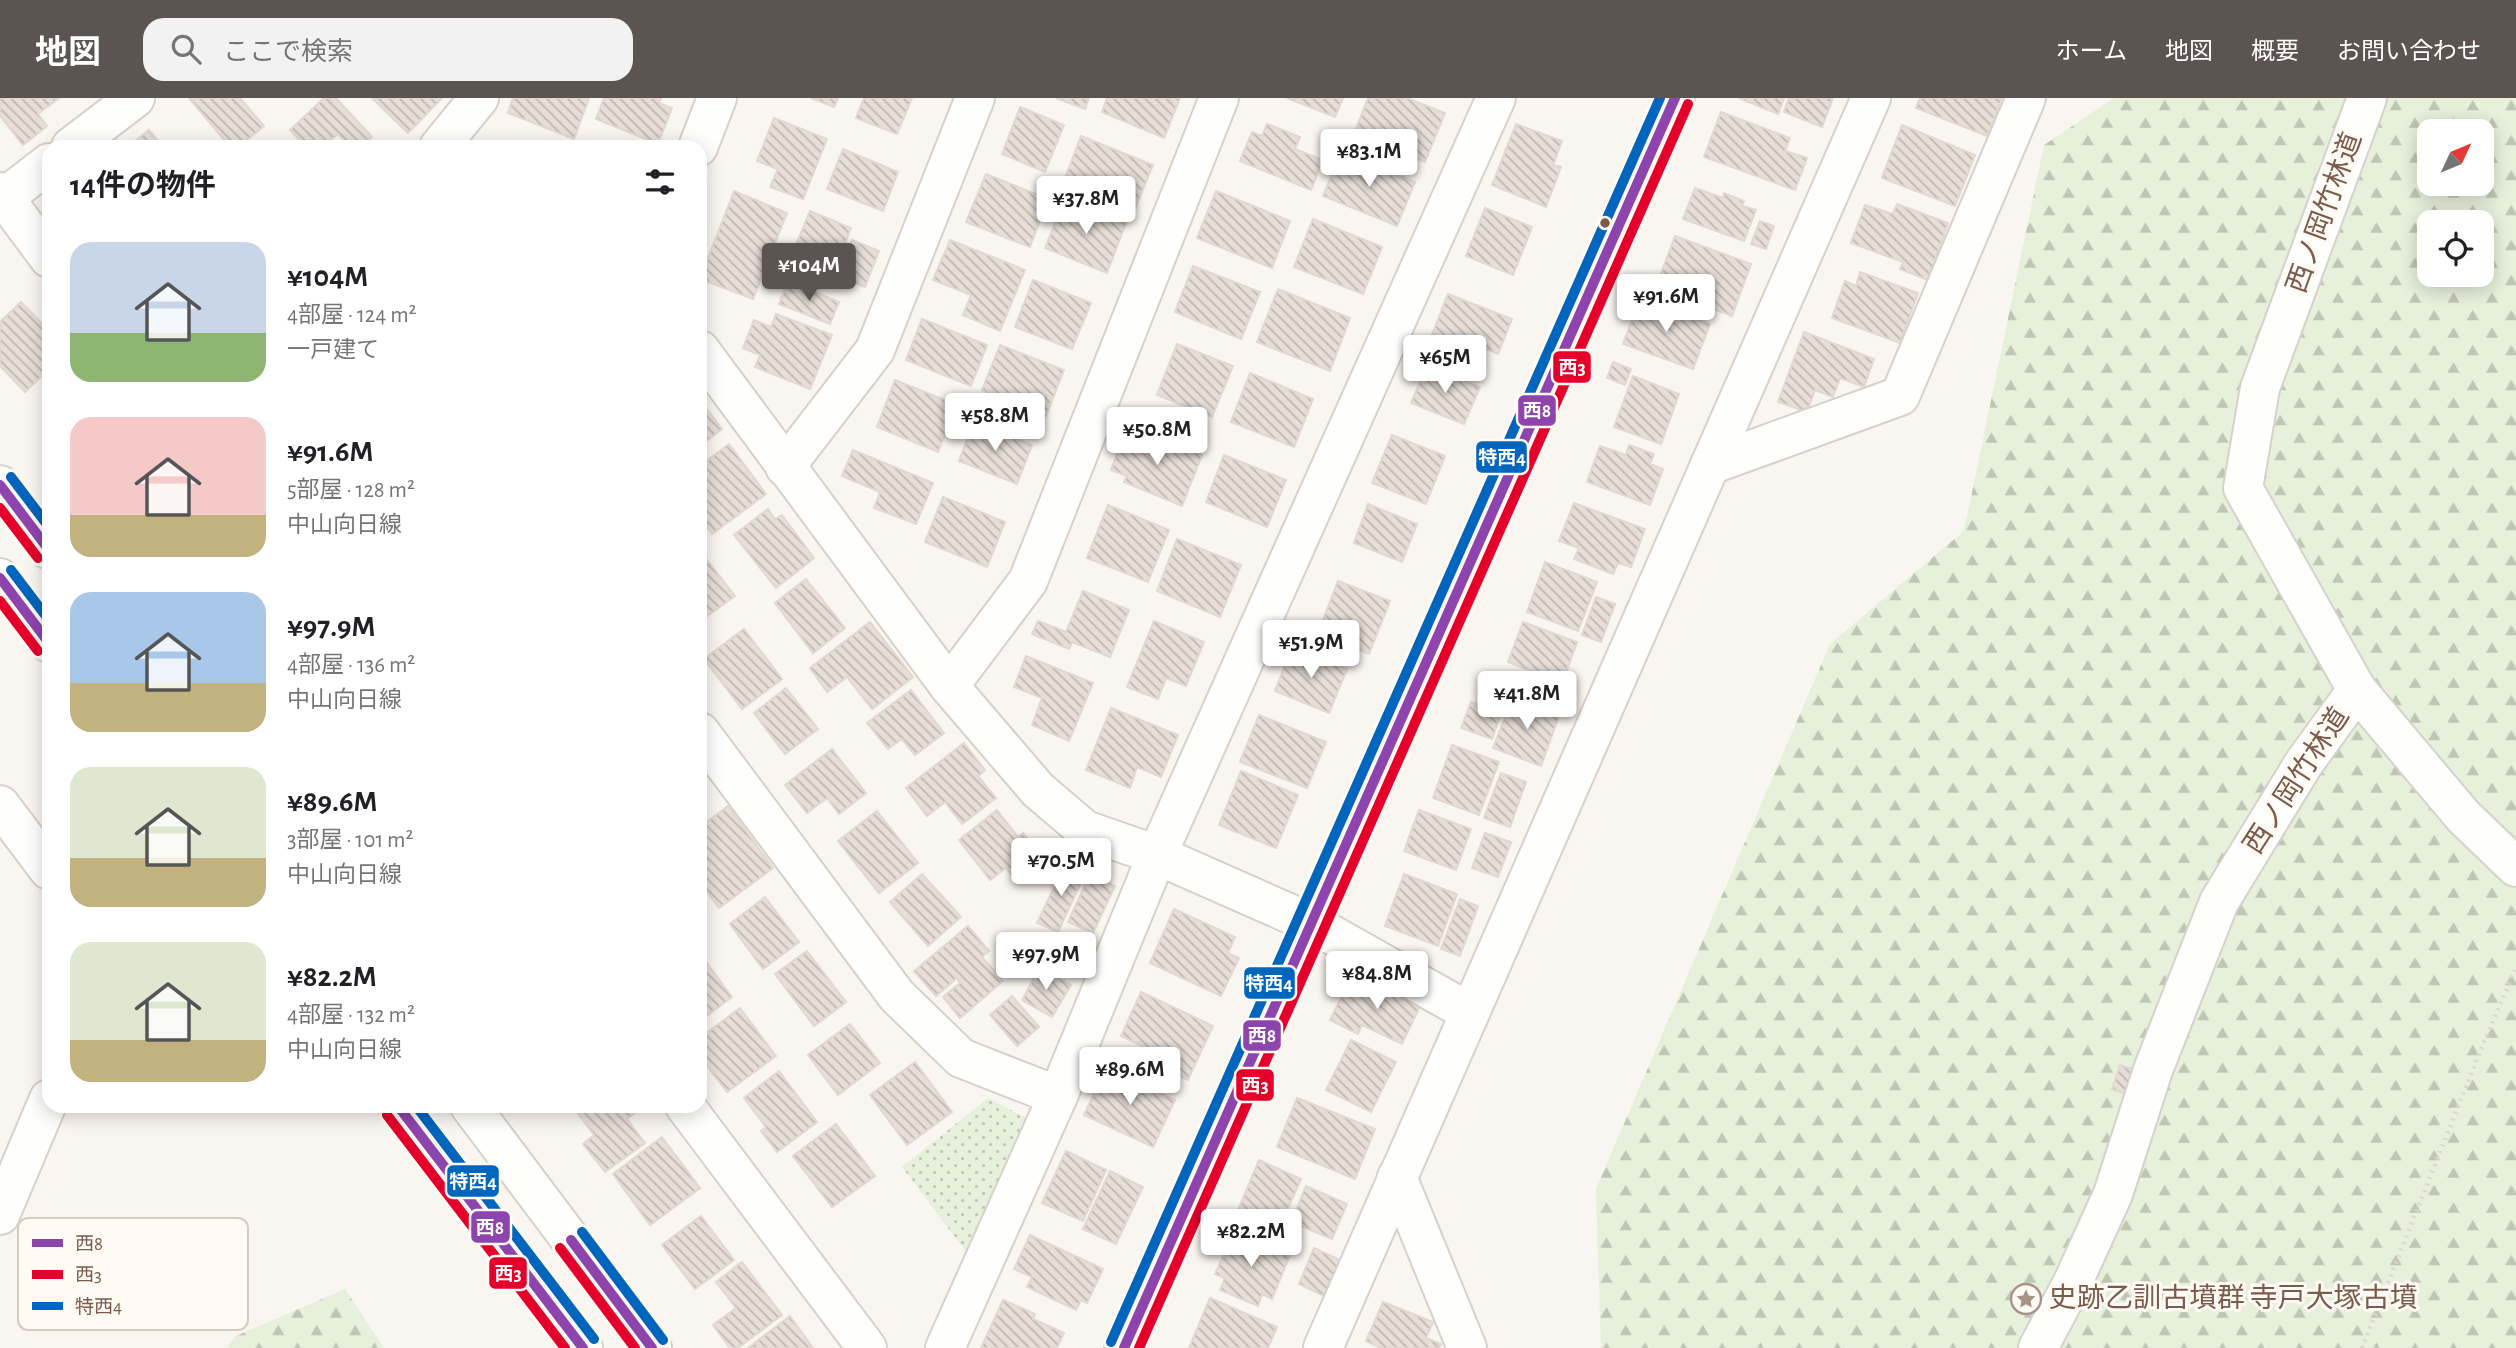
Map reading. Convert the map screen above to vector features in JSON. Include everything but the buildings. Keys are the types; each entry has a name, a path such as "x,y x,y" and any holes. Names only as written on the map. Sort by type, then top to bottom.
{"street":[{"path":"80,140 135,98"},
{"path":"445,140 479,98"},
{"path":"701,140 717,98"},
{"path":"785,467 875,350 975,98"},
{"path":"949,685 1028,581 1219,98"},
{"path":"945,1348 1058,1096 1157,855 1496,98"},
{"path":"1124,1348 1675,98"},
{"path":"1323,1348 1871,98"},
{"path":"1710,465 1900,396 2026,98"},
{"name":"西ノ岡竹林道","path":"2038,1348 2073,1282 2113,1194 2153,1070 2219,902 2304,763 2357,690 2243,488 2260,388 2367,98"},
{"path":"42,168 1,197 42,249"},
{"path":"707,360 949,685 1038,790 1085,830 1157,855 1311,923 1469,1012"},
{"path":"0,485 42,541"},
{"path":"0,578 42,634"},
{"path":"2357,690 2463,816 2516,867"},
{"path":"707,741 897,996 961,1058 1058,1096"},
{"path":"0,805 42,861"},
{"path":"0,1215 43,1113"},
{"path":"403,1113 583,1348"},
{"path":"475,1113 652,1348"},
{"path":"690,1113 867,1348"},
{"path":"1398,1177 1467,1348"}],"path":[{"path":"2362,1348 2478,1056 2516,968"}],"green space":[{"path":"2114,98 2516,98 2516,1348 1601,1348 1596,1189 1830,644 1964,531 2044,145"},
{"path":"988,1098 1032,1121 967,1253 902,1167"},
{"path":"345,1289 384,1348 226,1348 236,1336"}],"transit line":[{"name":"特西4","path":"1111,1342 1660,98"},
{"name":"西8","path":"1124,1348 1675,98"},
{"name":"西3","path":"1139,1348 1688,104"},
{"name":"特西4","path":"11,477 42,518"},
{"name":"西8","path":"0,485 42,541"},
{"name":"西3","path":"0,508 38,558"},
{"name":"特西4","path":"11,570 42,611"},
{"name":"西8","path":"0,578 42,634"},
{"name":"西3","path":"0,601 38,651"},
{"name":"西8","path":"403,1113 583,1348"},
{"name":"特西4","path":"421,1113 594,1339"},
{"name":"西3","path":"387,1115 565,1348"},
{"name":"特西4","path":"582,1232 663,1340"},
{"name":"西8","path":"571,1240 652,1348"},
{"name":"西3","path":"560,1248 635,1348"}],"place":[{"name":"史跡乙訓古墳群 寺戸大塚古墳","path":"2026,1299"}]}
